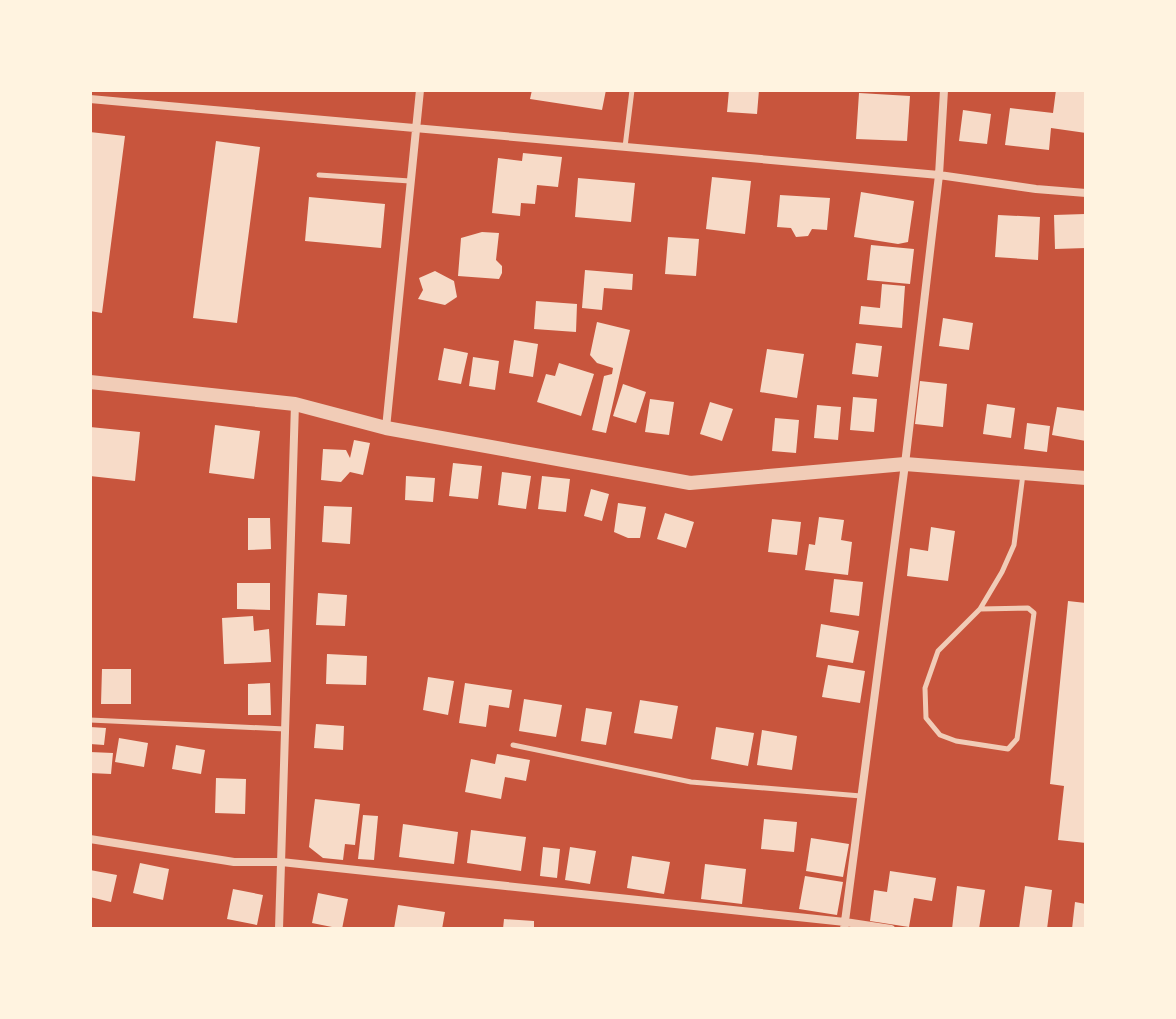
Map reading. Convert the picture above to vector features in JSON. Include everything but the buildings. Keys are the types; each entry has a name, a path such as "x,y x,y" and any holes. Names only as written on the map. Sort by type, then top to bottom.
{"street":[{"path":"386,428 420,90"},
{"path":"844,926 905,464 939,175 944,90"},
{"path":"90,99 939,175 1086,193"},
{"path":"90,382 295,404 386,428 690,483 905,464 1086,478"},
{"path":"279,929 295,404"},
{"path":"90,839 234,862 281,862 891,929"}],"lane":[{"path":"625,147 632,90"},
{"path":"319,175 410,181"},
{"path":"980,609 1028,608 1034,613 1017,739 1008,749 956,741 940,735 926,718 925,688 938,651 980,609 1002,572 1014,545 1023,473"},
{"path":"90,720 285,729"},
{"path":"513,745 691,782 862,796"}]}
